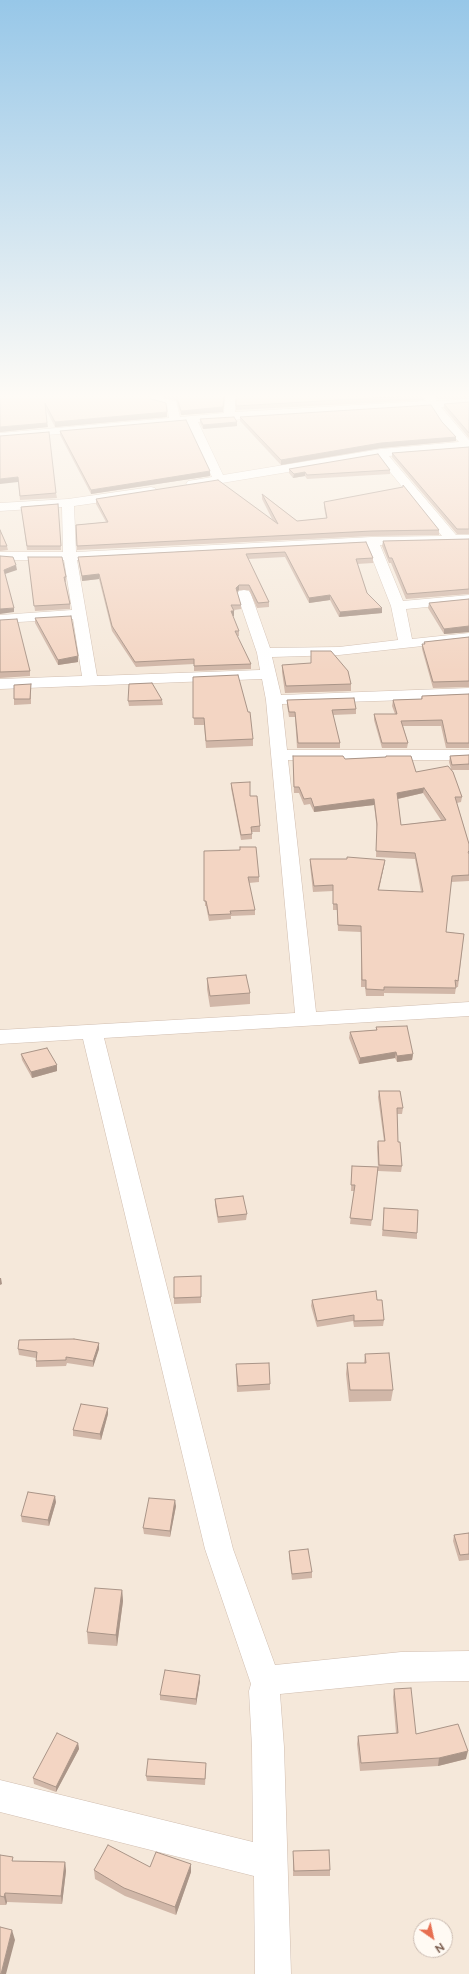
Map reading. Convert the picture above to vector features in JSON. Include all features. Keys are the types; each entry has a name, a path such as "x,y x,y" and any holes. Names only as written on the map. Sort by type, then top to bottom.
{"street":[{"path":"409,487 452,539"},
{"path":"0,507 68,503 164,489"},
{"path":"68,503 70,556 90,681"},
{"path":"0,556 70,556 372,541 469,539"},
{"path":"372,541 398,606 406,645"},
{"path":"244,594 264,653 274,700 306,1018"},
{"path":"398,606 469,599"},
{"path":"0,619 79,614"},
{"path":"264,653 338,651 406,645 469,637"},
{"path":"0,684 268,674"},
{"path":"274,700 469,693"},
{"path":"280,755 469,755"},
{"path":"0,1037 469,1009"},
{"path":"92,1031 219,1550 267,1685"},
{"path":"273,1974 268,1747 264,1691 267,1685 274,1680 401,1667 469,1666"},
{"path":"0,1796 271,1863"}],"shaded area":[{"path":"0,487 469,487 469,1974 0,1974"}],"building":[{"path":"19,487 55,487 56,493 20,496"},
{"path":"89,487 109,487 91,490"},
{"path":"172,487 228,487 278,524 262,494 297,521 327,518 324,502 405,487 439,530 372,531 77,546 76,525 108,522 96,499"},
{"path":"421,487 469,487 469,529 457,529"},
{"path":"58,504 61,546 27,546 21,507"},
{"path":"0,530 7,546 0,546"},
{"path":"469,539 469,589 407,594 392,558 389,558 383,541"},
{"path":"366,542 373,558 356,559 367,593 382,608 340,612 330,595 309,598 285,552 246,554 269,602 258,603 249,585 239,585 236,588 241,605 231,605 234,611 231,611 239,631 235,631 251,664 194,666 194,659 135,662 112,626 99,574 82,576 78,557"},
{"path":"0,556 13,557 16,565 4,570 14,608 0,609"},
{"path":"28,557 62,557 66,577 64,577 70,604 34,606"},
{"path":"469,599 469,626 444,629 429,603"},
{"path":"71,616 78,656 58,660 35,618"},
{"path":"17,619 30,671 0,672 0,620"},
{"path":"469,637 469,681 433,682 422,644 425,644 424,642"},
{"path":"311,651 331,651 348,671 351,684 286,686 282,665 311,663"},
{"path":"238,675 248,712 250,712 253,739 206,741 204,718 193,718 193,677"},
{"path":"152,683 162,700 128,701 129,684"},
{"path":"31,684 30,699 14,699 14,685"},
{"path":"469,694 469,743 447,743 442,720 401,721 408,743 382,743 374,714 397,714 393,700 422,699 422,696"},
{"path":"354,698 356,709 332,710 340,743 298,743 295,712 289,712 287,700"},
{"path":"469,755 469,764 452,765 450,756"},
{"path":"293,756 343,756 345,759 411,756 416,772 448,766 453,772 462,797 455,797 469,844 469,875 452,876 446,932 464,934 458,981 455,980 456,988 384,987 384,990 366,989 366,980 362,980 361,926 338,925 337,904 333,904 333,885 314,886 310,859 347,859 347,857 385,860 378,890 423,892 415,853 376,851 377,824 374,799 314,807 311,798 304,799 299,787 294,787","holes":["424,788 446,820 401,825 397,793"]},
{"path":"250,782 250,796 257,796 260,826 251,827 252,834 241,835 231,783"},
{"path":"240,847 256,847 259,877 248,877 255,910 230,911 231,914 209,915 206,901 204,901 204,851 240,850"},
{"path":"246,975 250,993 210,996 207,978"},
{"path":"407,1026 413,1054 397,1056 396,1052 360,1058 350,1032 377,1030 376,1027"},
{"path":"47,1048 57,1065 31,1072 21,1054"},
{"path":"379,1091 400,1091 403,1108 397,1108 398,1142 400,1142 402,1166 379,1165 378,1141 385,1141"},
{"path":"352,1166 378,1167 372,1220 350,1218 355,1185 351,1185"},
{"path":"243,1196 247,1214 218,1217 215,1199"},
{"path":"384,1208 418,1210 417,1233 383,1230"},
{"path":"201,1276 201,1297 174,1298 174,1277"},
{"path":"376,1291 377,1300 382,1300 384,1320 354,1321 354,1315 317,1321 312,1300"},
{"path":"74,1339 99,1343 93,1361 66,1357 66,1360 36,1361 37,1352 18,1349 19,1340"},
{"path":"389,1353 393,1390 350,1390 347,1363 366,1363 365,1354"},
{"path":"269,1363 270,1384 238,1386 236,1364"},
{"path":"81,1404 108,1408 100,1434 73,1430"},
{"path":"28,1492 55,1496 48,1520 21,1516"},
{"path":"149,1498 175,1500 170,1531 143,1528"},
{"path":"469,1533 469,1554 460,1555 454,1535"},
{"path":"308,1549 312,1572 292,1574 289,1551"},
{"path":"95,1588 122,1590 116,1635 87,1632"},
{"path":"165,1670 200,1675 196,1699 160,1695"},
{"path":"411,1688 416,1734 458,1724 468,1751 439,1758 361,1763 358,1736 398,1733 394,1689"},
{"path":"57,1733 78,1743 56,1787 33,1778"},
{"path":"148,1759 206,1763 205,1779 146,1776"},
{"path":"108,1845 150,1867 156,1852 191,1864 175,1907 124,1888 94,1870"},
{"path":"329,1850 330,1870 294,1871 293,1851"},
{"path":"0,1855 13,1857 12,1861 65,1862 61,1896 5,1893 4,1897 0,1896"},
{"path":"0,1927 12,1930 1,1974 0,1974"}]}
